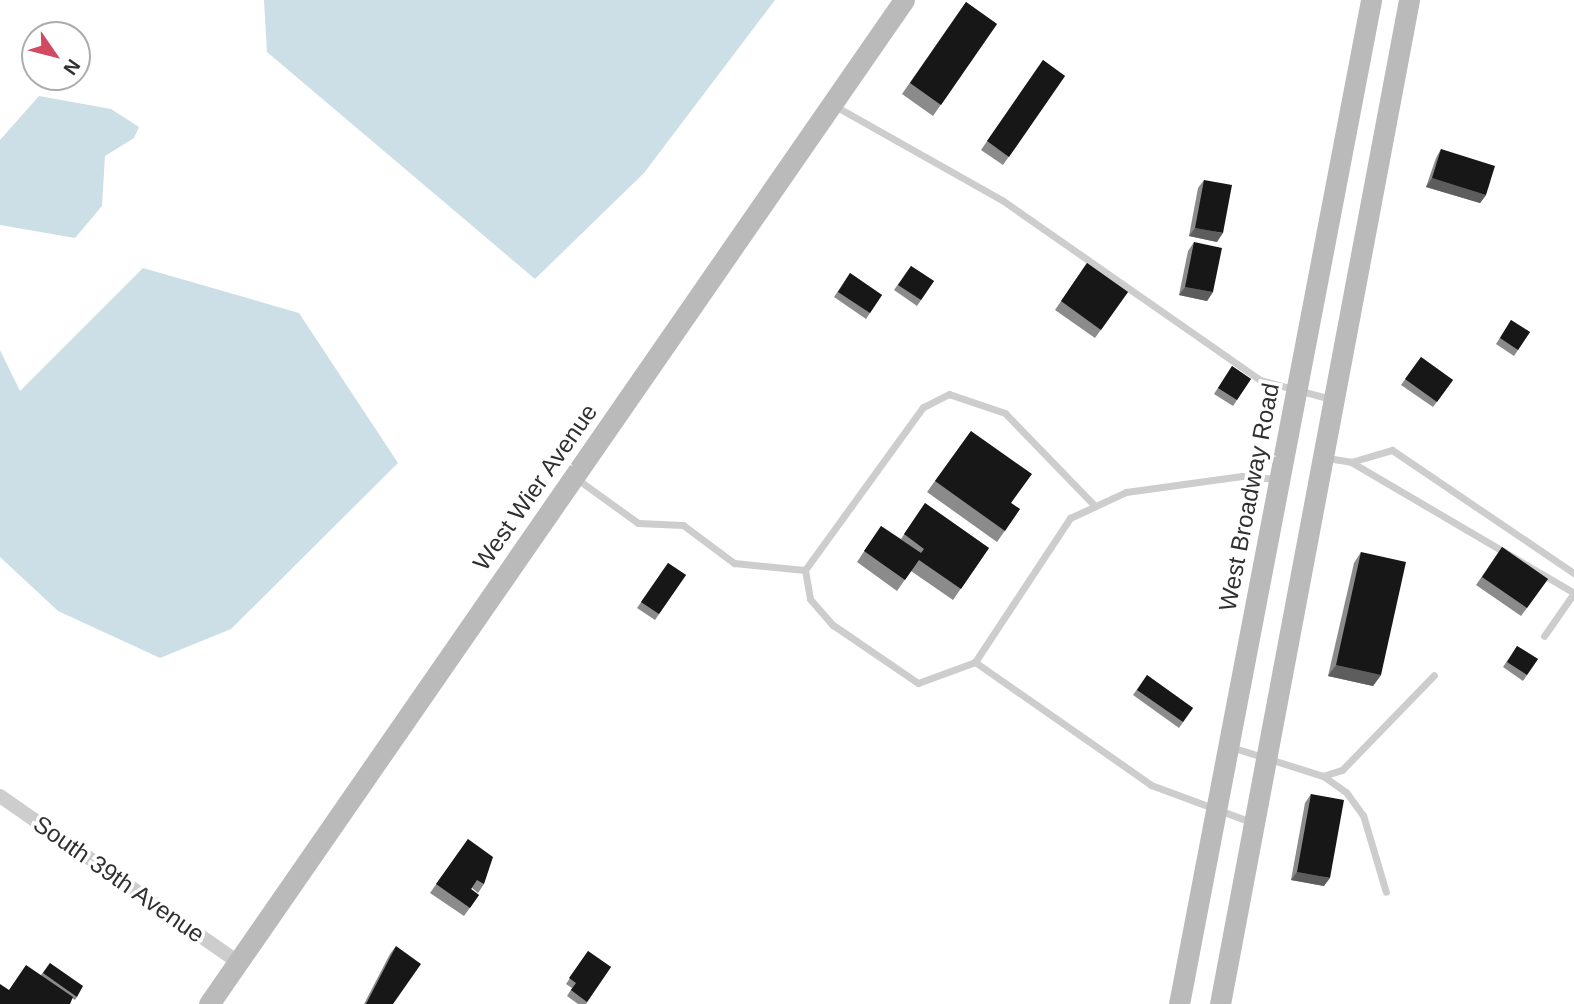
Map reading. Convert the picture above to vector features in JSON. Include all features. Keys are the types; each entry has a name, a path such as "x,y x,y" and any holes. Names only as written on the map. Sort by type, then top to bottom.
{"main road":[{"name":"West Wier Avenue","path":"209,1004 904,0"},
{"name":"West Broadway Road","path":"1179,1004 1371,0"},
{"path":"1220,1004 1252,822 1409,0"}],"street":[{"name":"South 39th Avenue","path":"0,796 238,962"}],"lane":[{"path":"831,105 1002,200 1260,380 1334,399"},
{"path":"1096,506 1005,413 949,394 923,407 805,569 810,599 833,625 918,683 975,662 1070,518 1096,506 1126,492 1242,476 1279,479"},
{"path":"1322,458 1351,461 1392,450 1574,573"},
{"path":"1351,461 1574,593 1544,636"},
{"path":"573,477 638,523 683,525 734,563 805,569"},
{"path":"975,662 1151,785 1216,814 1252,822"},
{"path":"1323,776 1342,770 1434,675"},
{"path":"1229,747 1323,776 1363,815 1386,892"}],"shaded area":[{"path":"264,0 775,0 644,173 535,279 267,52"},
{"path":"39,96 111,109 139,127 134,138 105,156 102,206 75,238 0,225 0,140"},
{"path":"143,268 299,313 398,463 231,629 160,658 58,611 0,557 0,350 20,391"}],"building":[{"path":"966,2 997,24 941,105 910,83"},
{"path":"1043,60 1065,76 1009,157 987,141"},
{"path":"1441,149 1495,166 1486,195 1432,178"},
{"path":"1204,180 1232,185 1223,233 1195,228"},
{"path":"1194,242 1222,248 1213,292 1185,287"},
{"path":"1087,263 1128,292 1101,330 1061,301"},
{"path":"911,266 934,281 921,300 898,285"},
{"path":"850,273 882,295 870,313 838,292"},
{"path":"1511,320 1530,332 1518,350 1500,338"},
{"path":"1421,357 1453,380 1437,402 1405,379"},
{"path":"1232,366 1251,379 1237,400 1218,388"},
{"path":"971,431 1032,474 1011,503 1020,509 1005,531 935,481"},
{"path":"925,503 989,548 961,589 919,560 905,580 864,551 881,526 921,553 924,549 904,534"},
{"path":"1502,547 1548,579 1527,608 1482,577"},
{"path":"1361,552 1406,562 1381,675 1336,665"},
{"path":"668,563 686,575 659,614 641,602"},
{"path":"1517,646 1538,659 1527,675 1507,662"},
{"path":"1147,675 1193,708 1183,722 1137,690"},
{"path":"1311,794 1344,800 1330,878 1297,872"},
{"path":"468,839 493,857 484,884 477,880 471,889 479,895 470,908 436,884"},
{"path":"396,946 421,964 393,1004 366,1004"},
{"path":"588,951 611,967 587,1002 571,990 576,983 569,978"},
{"path":"50,963 83,986 77,997 43,973"},
{"path":"26,965 73,997 70,1004 0,1004 0,984 9,990"}]}
